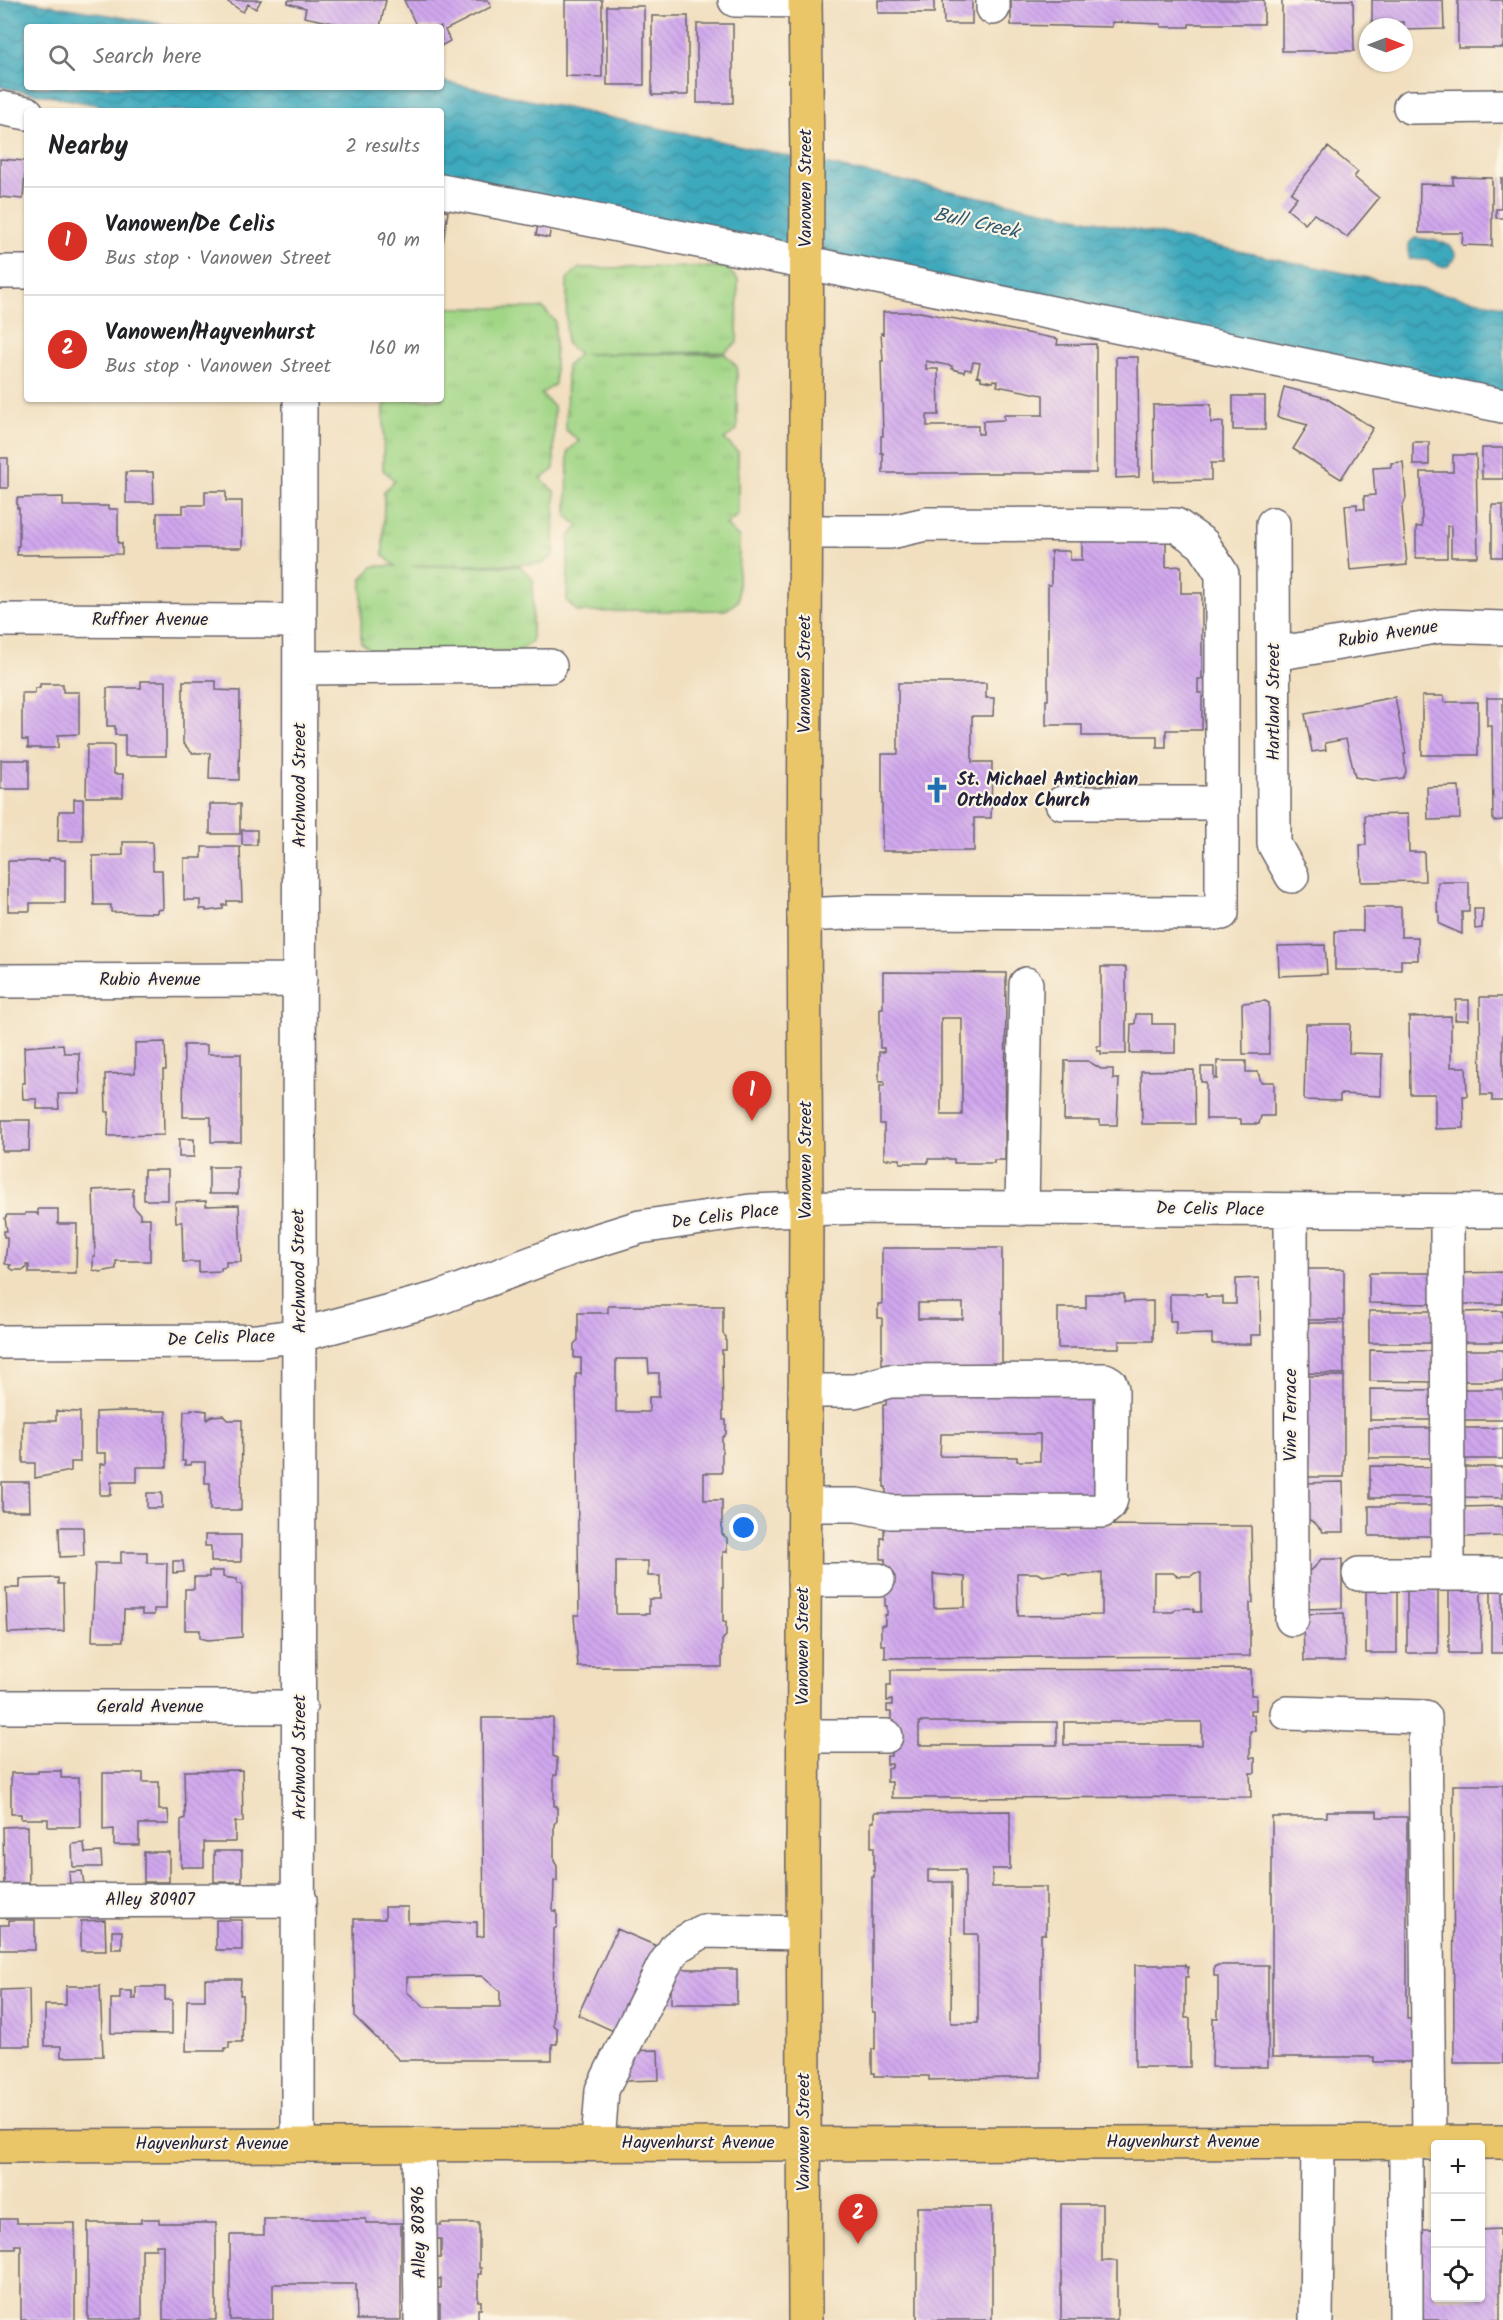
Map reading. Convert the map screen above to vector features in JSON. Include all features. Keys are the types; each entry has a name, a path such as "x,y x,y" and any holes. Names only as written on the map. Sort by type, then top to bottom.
{"main road":[{"name":"Vanowen Street","path":"805,1 807,157 804,915 806,1209 802,1736 805,2320"},
{"name":"Hayvenhurst Avenue","path":"0,2146 1503,2142"}],"street":[{"path":"735,0 805,1"},
{"path":"1410,107 1503,106"},
{"path":"0,108 24,112"},
{"path":"444,192 708,242 1503,406"},
{"path":"0,272 24,272"},
{"name":"Archwood Street","path":"298,2144 300,402"},
{"path":"804,915 867,912 1222,913 1222,574 1203,544 1176,525 927,524 891,532 806,532"},
{"name":"Hartland Street","path":"1273,524 1274,844 1292,876"},
{"name":"Ruffner Avenue","path":"0,620 300,621"},
{"name":"Rubio Avenue","path":"1274,654 1442,626 1503,628"},
{"path":"300,668 550,666"},
{"path":"1062,803 1222,802"},
{"name":"Rubio Avenue","path":"0,981 300,980"},
{"path":"1022,1209 1026,984"},
{"name":"De Celis Place","path":"0,1342 256,1341 300,1335 439,1298 572,1248 640,1227 750,1211 806,1209 1503,1211"},
{"name":"Vine Terrace","path":"1291,1211 1292,1619"},
{"path":"1447,1211 1448,1574"},
{"path":"804,1505 857,1505 890,1512 1102,1511 1109,1505 1111,1499 1112,1389 1110,1383 1105,1380 890,1381 855,1391 805,1391"},
{"path":"1359,1574 1503,1574"},
{"path":"804,1580 878,1580"},
{"name":"Gerald Avenue","path":"0,1707 300,1707"},
{"path":"1287,1713 1425,1717 1417,2143 1406,2320"},
{"path":"802,1736 886,1736"},
{"name":"Alley 80907","path":"0,1900 300,1900"},
{"path":"598,2143 602,2090 657,1977 676,1947 703,1931 803,1933"},
{"path":"1316,2320 1318,2143"},
{"name":"Alley 80896","path":"419,2144 421,2320"}],"green space":[{"path":"726,267 738,280 737,343 725,352 584,354 725,354 737,367 737,430 724,439 738,452 738,515 726,525 739,538 738,601 726,610 578,612 567,601 569,537 579,526 567,516 568,451 579,441 566,430 567,366 579,354 566,343 567,279 579,268"},
{"path":"444,308 543,308 555,321 555,384 541,394 554,407 554,469 541,479 555,492 554,555 542,564 412,566 520,566 533,579 532,641 520,651 372,652 361,642 362,578 374,566 395,566 383,555 384,491 395,481 383,470 384,406 388,402 444,402"}],"water":[{"name":"Bull Creek","path":"0,0 21,0 161,24 24,24 24,90 444,90 444,82 917,184 1503,306 1503,396 444,175 444,108 114,108 0,87"},
{"path":"1415,238 1445,244 1454,251 1456,256 1448,266 1441,267 1427,260 1410,259 1408,247"}],"building":[{"path":"229,0 261,0 256,9 248,4 243,12 228,2"},
{"path":"289,0 386,0 381,24 338,24 304,17 306,8 287,3"},
{"path":"404,0 488,0 491,7 445,30 450,41 444,44 444,24 416,24"},
{"path":"565,0 602,0 602,77 565,76"},
{"path":"878,0 934,0 934,13 878,13"},
{"path":"943,0 972,0 972,24 944,24"},
{"path":"1011,0 1264,0 1264,24 1189,24 1189,27 1161,27 1161,24 1112,22 1112,27 1011,25"},
{"path":"1282,0 1353,0 1354,51 1282,51"},
{"path":"1372,0 1443,0 1444,29 1413,30 1413,18 1372,18"},
{"path":"1458,0 1503,0 1503,48 1458,48"},
{"path":"607,6 644,6 644,85 607,85"},
{"path":"652,16 688,16 688,95 652,95"},
{"path":"697,24 733,24 733,103 697,103"},
{"path":"1328,147 1358,172 1354,177 1379,198 1347,237 1314,214 1305,224 1287,209 1297,197 1291,193"},
{"path":"0,159 24,161 23,199 0,197"},
{"path":"1453,177 1492,178 1492,246 1462,245 1463,233 1419,233 1420,184 1453,185"},
{"path":"1501,178 1503,178 1503,218 1496,218 1496,209 1501,209"},
{"path":"444,211 448,212 444,237"},
{"path":"538,224 551,226 549,238 536,235"},
{"path":"883,312 920,312 1058,339 1057,345 1096,344 1096,473 883,473 881,333 883,334","holes":["926,361 952,366 952,369 964,372 965,369 971,370 973,362 980,363 977,376 981,377 981,380 998,381 997,386 1043,395 1043,415 1004,415 1004,420 983,421 983,434 978,434 978,426 927,426 927,415 939,415 938,369 926,369"]},
{"path":"1116,357 1138,357 1139,477 1116,478"},
{"path":"1284,387 1326,398 1373,428 1341,479 1293,449 1308,425 1277,417"},
{"path":"1233,396 1265,396 1265,430 1233,430"},
{"path":"1211,404 1211,423 1223,422 1223,463 1211,463 1211,480 1154,481 1153,405"},
{"path":"1413,442 1429,442 1429,465 1413,465"},
{"path":"1482,448 1503,448 1503,479 1482,479"},
{"path":"1453,455 1476,455 1478,557 1451,557 1451,526 1447,526 1447,558 1416,558 1416,527 1422,527 1421,472 1453,472"},
{"path":"0,458 8,458 8,488 0,488"},
{"path":"1403,462 1406,498 1402,508 1407,565 1350,570 1345,505 1357,504 1357,509 1365,509 1364,496 1375,495 1373,468 1391,467 1391,463"},
{"path":"126,472 153,472 154,503 126,503"},
{"path":"205,491 226,491 226,501 242,501 242,548 157,548 157,513 183,513 183,505 205,505"},
{"path":"63,497 63,506 108,506 108,509 118,509 118,543 122,543 122,554 17,555 19,508 17,508 17,498"},
{"path":"1492,505 1503,505 1503,557 1492,557"},
{"path":"1082,535 1166,535 1166,567 1181,566 1181,593 1202,593 1202,679 1198,679 1198,693 1202,693 1202,730 1166,730 1166,748 1157,748 1157,736 1082,736 1082,725 1046,725 1048,585 1051,585 1051,551 1070,551 1070,560 1082,560"},
{"path":"141,681 166,681 166,756 125,756 125,735 115,735 115,726 107,726 107,688 141,688"},
{"path":"183,681 216,681 216,690 240,691 239,780 209,779 210,753 192,753 183,743"},
{"name":"St. Michael Antiochian Orthodox Church","path":"898,683 986,683 986,698 994,698 993,716 972,716 972,762 992,762 991,818 974,818 974,851 882,851 882,754 898,754"},
{"path":"40,684 63,684 63,692 79,692 79,734 58,735 58,748 28,748 28,740 22,740 22,693 35,693 35,688 40,688"},
{"path":"1422,696 1444,696 1444,702 1478,702 1478,755 1422,755"},
{"path":"1395,697 1406,754 1404,754 1406,772 1403,778 1377,781 1355,777 1346,739 1325,743 1326,750 1312,752 1305,714"},
{"path":"1487,698 1503,698 1503,820 1493,821 1492,726 1487,726"},
{"path":"87,745 114,745 114,774 123,774 123,797 86,797"},
{"path":"1,760 29,760 29,789 1,789"},
{"path":"1459,786 1460,819 1428,820 1427,787"},
{"path":"74,799 83,799 83,841 58,841 59,811 74,811"},
{"path":"210,804 240,804 240,834 210,834"},
{"path":"1408,814 1409,852 1424,852 1425,881 1361,882 1360,845 1366,845 1365,815"},
{"path":"242,830 257,830 257,845 242,845"},
{"path":"123,842 152,842 153,870 162,870 163,909 157,910 157,913 111,912 111,905 94,905 93,856 123,855"},
{"path":"202,847 240,847 242,901 227,901 223,909 206,911 206,909 200,909 200,900 184,900 184,858 202,858"},
{"path":"49,858 65,860 65,903 30,903 30,911 8,911 8,861 49,861"},
{"path":"1438,882 1469,882 1469,912 1462,912 1462,934 1439,924"},
{"path":"1363,907 1401,907 1401,937 1418,937 1418,960 1401,960 1401,970 1335,970 1335,931 1363,931"},
{"path":"1474,909 1483,909 1482,928 1475,929"},
{"path":"1325,945 1327,974 1279,976 1278,946"},
{"path":"1101,967 1126,967 1126,1054 1101,1054 1101,1051 1097,1051 1097,1046 1101,1046"},
{"path":"883,972 1006,973 1005,1160 994,1160 994,1163 954,1163 954,1159 928,1159 928,1163 900,1163 900,1159 884,1159 884,1124 880,1124 880,1086 884,1086 884,1082 879,1082 879,1052 884,1052 884,1048 880,1048 880,1008 883,1008","holes":["941,1018 962,1018 962,1115 941,1115"]},
{"path":"1480,997 1503,997 1503,1101 1492,1101 1492,1095 1481,1095"},
{"path":"1456,1000 1469,1000 1469,1020 1455,1020"},
{"path":"1265,1001 1269,1003 1269,1054 1243,1054 1242,1003"},
{"path":"1136,1014 1152,1014 1152,1024 1175,1024 1175,1053 1130,1053 1131,1024 1135,1024"},
{"path":"1451,1016 1451,1067 1466,1067 1467,1096 1463,1096 1464,1128 1435,1129 1435,1094 1410,1094 1409,1017"},
{"path":"1306,1024 1350,1024 1349,1053 1382,1054 1381,1096 1340,1094 1340,1101 1304,1100"},
{"path":"165,1042 164,1135 108,1136 109,1112 106,1112 105,1074 135,1073 135,1043"},
{"path":"63,1044 64,1053 79,1053 80,1094 58,1094 59,1109 37,1109 37,1099 23,1099 24,1047"},
{"path":"184,1045 207,1045 207,1054 241,1054 241,1142 211,1142 211,1117 183,1117"},
{"path":"1065,1061 1088,1061 1101,1069 1113,1069 1113,1079 1119,1079 1117,1125 1100,1125 1100,1120 1064,1120"},
{"path":"1217,1061 1246,1061 1246,1072 1258,1072 1261,1082 1274,1082 1274,1116 1261,1116 1259,1124 1241,1124 1241,1119 1206,1119 1206,1082 1201,1082 1201,1067 1214,1067 1214,1079 1217,1079"},
{"path":"1194,1070 1195,1124 1142,1124 1141,1071"},
{"path":"2,1120 30,1120 29,1151 2,1151"},
{"path":"179,1139 194,1139 194,1157 179,1157"},
{"path":"209,1167 238,1167 238,1194 209,1194"},
{"path":"144,1170 168,1170 168,1200 144,1200"},
{"path":"133,1188 133,1206 140,1214 140,1218 150,1218 150,1261 116,1261 116,1269 100,1272 93,1270 93,1256 95,1256 93,1190"},
{"path":"206,1201 206,1206 239,1205 241,1262 226,1262 226,1267 221,1268 221,1271 199,1272 199,1262 183,1262 182,1222 176,1222 175,1202"},
{"path":"38,1209 58,1209 58,1224 77,1224 76,1273 29,1273 29,1265 26,1265 24,1270 13,1270 9,1267 11,1265 5,1264 7,1237 4,1237 4,1231 7,1231 5,1218 7,1215 25,1215 25,1213 38,1215"},
{"path":"882,1248 1002,1248 1002,1374 882,1374 882,1318 878,1318 878,1304 882,1304","holes":["918,1303 963,1303 963,1319 918,1319"]},
{"path":"1304,1269 1344,1269 1344,1320 1304,1320"},
{"path":"1503,1272 1503,1304 1462,1304 1462,1273"},
{"path":"1369,1273 1433,1273 1433,1304 1369,1303"},
{"path":"1259,1278 1261,1335 1251,1335 1251,1344 1212,1344 1212,1334 1176,1335 1176,1321 1170,1321 1170,1294 1206,1294 1206,1297 1223,1297 1223,1304 1236,1304 1236,1279"},
{"path":"1086,1294 1124,1294 1124,1302 1153,1301 1153,1341 1119,1341 1119,1348 1058,1348 1058,1308 1086,1308"},
{"path":"608,1306 723,1306 723,1334 726,1337 726,1350 722,1350 723,1420 726,1420 726,1434 722,1438 722,1473 704,1473 704,1500 722,1500 722,1534 727,1538 727,1552 723,1552 723,1622 726,1622 726,1636 722,1640 722,1667 578,1667 574,1615 579,1615 576,1374 581,1374 581,1358 574,1358 574,1344 578,1340 578,1313 608,1313","holes":["616,1359 648,1359 649,1373 659,1373 659,1397 649,1397 649,1412 616,1412","616,1561 648,1561 648,1576 660,1576 660,1599 649,1599 649,1614 616,1614"]},
{"path":"1369,1311 1433,1311 1433,1343 1369,1343"},
{"path":"1503,1311 1503,1342 1462,1342 1462,1312"},
{"path":"1304,1323 1344,1323 1344,1374 1303,1373"},
{"path":"1370,1350 1433,1351 1433,1382 1370,1381"},
{"path":"1462,1350 1503,1350 1503,1381 1462,1381"},
{"path":"1304,1376 1344,1376 1344,1477 1304,1477"},
{"path":"1094,1387 1095,1506 886,1503 883,1405 886,1405 886,1388","holes":["941,1434 1040,1434 1040,1461 1017,1461 1017,1457 940,1456"]},
{"path":"1370,1389 1433,1390 1433,1420 1370,1420"},
{"path":"1462,1389 1503,1389 1503,1420 1462,1420"},
{"path":"191,1409 207,1411 207,1420 212,1416 223,1415 227,1420 242,1420 241,1510 210,1510 210,1483 205,1483 205,1462 191,1462 191,1465 185,1465 185,1461 182,1461 184,1411 191,1411"},
{"path":"56,1411 80,1412 80,1462 71,1462 71,1471 35,1478 35,1463 23,1463 23,1421 56,1421"},
{"path":"166,1411 167,1467 137,1467 137,1482 111,1482 111,1495 100,1495 100,1464 106,1464 106,1453 96,1453 96,1412"},
{"path":"1369,1428 1434,1428 1434,1458 1369,1458"},
{"path":"1461,1428 1503,1428 1503,1459 1461,1459"},
{"path":"1370,1466 1433,1467 1433,1498 1370,1498"},
{"path":"1462,1467 1503,1467 1503,1498 1462,1497"},
{"path":"2,1482 29,1482 30,1511 2,1511"},
{"path":"1343,1482 1344,1532 1323,1532 1305,1517 1304,1483"},
{"path":"147,1493 162,1493 162,1508 147,1508"},
{"path":"1369,1506 1432,1506 1432,1536 1369,1536"},
{"path":"1503,1506 1503,1536 1462,1537 1462,1507"},
{"path":"884,1526 1251,1526 1253,1603 1250,1603 1250,1656 885,1658 885,1645 881,1645 881,1625 885,1625 885,1615 887,1615 885,1559 881,1559 881,1538 884,1538","holes":["1017,1573 1037,1573 1042,1576 1065,1573 1070,1576 1102,1573 1102,1615 1018,1616","1154,1573 1173,1573 1177,1576 1201,1573 1201,1612 1194,1612 1194,1609 1189,1608 1176,1609 1173,1612 1154,1612","933,1574 965,1577 965,1607 934,1608"]},
{"path":"59,1527 83,1527 84,1556 60,1557"},
{"path":"205,1535 241,1535 241,1562 211,1562 211,1546 205,1546"},
{"path":"121,1552 147,1552 147,1563 167,1563 166,1609 154,1609 154,1615 142,1615 142,1610 124,1610 123,1641 92,1641 95,1563 121,1563"},
{"path":"1321,1559 1342,1559 1342,1608 1304,1609 1304,1574 1314,1568"},
{"path":"173,1561 183,1561 184,1572 173,1573"},
{"path":"209,1571 223,1571 223,1577 237,1579 237,1584 242,1584 242,1637 208,1640 200,1638 200,1630 185,1630 185,1589 194,1589 194,1577 209,1577"},
{"path":"58,1578 58,1584 63,1584 64,1631 8,1633 6,1588 20,1588 20,1579"},
{"path":"1491,1589 1503,1589 1503,1653 1491,1653"},
{"path":"1366,1590 1397,1590 1397,1653 1366,1653"},
{"path":"1407,1590 1438,1590 1438,1653 1407,1653"},
{"path":"1449,1590 1481,1590 1481,1653 1449,1653"},
{"path":"1344,1613 1345,1661 1304,1661 1303,1614"},
{"path":"1251,1669 1251,1695 1256,1695 1256,1710 1250,1710 1250,1715 1254,1715 1255,1731 1250,1731 1250,1758 1255,1758 1255,1773 1250,1773 1251,1797 892,1798 892,1782 887,1782 887,1768 892,1768 892,1764 887,1764 887,1756 891,1756 891,1712 887,1712 887,1705 892,1705 892,1700 887,1701 887,1685 891,1685 891,1670","holes":["919,1722 1057,1722 1057,1745 919,1745","1064,1722 1202,1722 1202,1745 1064,1745"]},
{"path":"482,1718 553,1718 553,1756 557,1758 557,1775 554,1775 554,1806 557,1806 557,1821 554,1824 554,1861 557,1866 557,1881 554,1881 553,1911 557,1911 557,1927 554,1929 553,2025 557,2029 557,2044 552,2044 552,2060 399,2060 355,2017 354,1919 385,1919 385,1907 408,1907 408,1923 477,1922 477,1937 484,1936","holes":["483,1976 500,1991 500,2007 424,2007 407,1992 407,1977"]},
{"path":"242,1770 243,1822 235,1822 235,1842 204,1842 204,1867 181,1867 181,1820 185,1818 184,1771"},
{"path":"38,1771 61,1771 61,1778 79,1778 80,1827 48,1827 48,1819 21,1819 21,1814 11,1814 11,1773 38,1773"},
{"path":"103,1773 143,1773 143,1782 159,1782 159,1810 168,1810 169,1824 139,1824 139,1845 114,1845 114,1829 103,1830"},
{"path":"1453,1785 1503,1785 1503,2063 1454,2063"},
{"path":"1010,1811 1010,1869 992,1869 992,1887 1046,1887 1046,1934 1041,1934 1041,2077 929,2080 929,2076 875,2076 875,2073 872,2073 872,2049 875,2049 875,2012 872,2012 874,1847 871,1847 871,1822 874,1822 874,1812","holes":["928,1870 965,1870 965,1934 978,1934 978,2023 951,2023 952,1882 928,1882"]},
{"path":"1327,1811 1377,1811 1377,1817 1407,1817 1407,2019 1413,2019 1413,2062 1374,2062 1374,2057 1272,2057 1272,1817 1327,1817"},
{"path":"28,1826 29,1883 4,1884 3,1827"},
{"path":"84,1843 85,1853 101,1852 102,1867 73,1867 72,1844"},
{"path":"214,1851 242,1851 242,1882 214,1882"},
{"path":"144,1852 169,1852 169,1882 144,1882"},
{"path":"82,1871 84,1884 70,1885 69,1872"},
{"path":"9,1920 35,1920 35,1950 0,1950 0,1925 9,1925"},
{"path":"105,1920 106,1951 81,1951 81,1921"},
{"path":"216,1920 242,1920 242,1950 216,1950"},
{"path":"617,1929 659,1947 620,2034 578,2015"},
{"path":"112,1931 122,1931 122,1949 112,1949"},
{"path":"1135,1965 1185,1965 1188,1967 1188,1977 1185,1977 1185,2018 1190,2018 1190,2067 1135,2067"},
{"path":"1218,1965 1268,1965 1268,2067 1212,2067 1213,2018 1218,2018 1218,1976 1214,1976 1214,1967"},
{"path":"671,1969 737,1969 737,2004 671,2004"},
{"path":"205,1979 241,1979 242,2042 229,2042 229,2048 225,2048 225,2051 186,2051 187,2000 205,2000"},
{"path":"66,1986 100,1986 103,2056 61,2057 61,2046 45,2046 45,2005 66,2005"},
{"path":"136,1987 165,1987 165,2000 172,2000 172,2034 111,2033 111,1999 120,1999 120,1991 132,1991 132,1999 136,1999"},
{"path":"29,1989 30,2046 0,2046 0,1990"},
{"path":"658,2050 659,2080 625,2081 624,2051"},
{"path":"1061,2204 1102,2204 1102,2261 1117,2261 1117,2320 1061,2320"},
{"path":"917,2207 992,2207 992,2320 917,2320"},
{"path":"0,2219 17,2219 17,2223 75,2223 75,2320 21,2320 21,2245 15,2245 15,2249 0,2249"},
{"path":"141,2219 159,2219 159,2223 216,2223 216,2320 163,2320 163,2245 156,2245 156,2249 142,2249 142,2320 88,2320 88,2223 141,2223"},
{"path":"264,2219 366,2219 366,2223 401,2223 401,2320 357,2320 356,2284 273,2284 273,2320 230,2320 230,2235 264,2235"},
{"path":"441,2223 479,2223 481,2274 478,2274 478,2301 481,2301 481,2309 478,2309 478,2320 440,2320 440,2304 436,2304 437,2288 441,2288 441,2279 437,2279 437,2258 441,2258 441,2239 436,2239 436,2225 441,2225"},
{"path":"1500,2229 1500,2320 1412,2320 1415,2230 1431,2230 1431,2302 1485,2302 1485,2230"}],"place":[{"name":"St. Michael Antiochian Orthodox Church","path":"937,790"},
{"name":"Vanowen/De Celis","path":"752,1121"},
{"name":"Vanowen/Hayvenhurst","path":"858,2244"}]}
